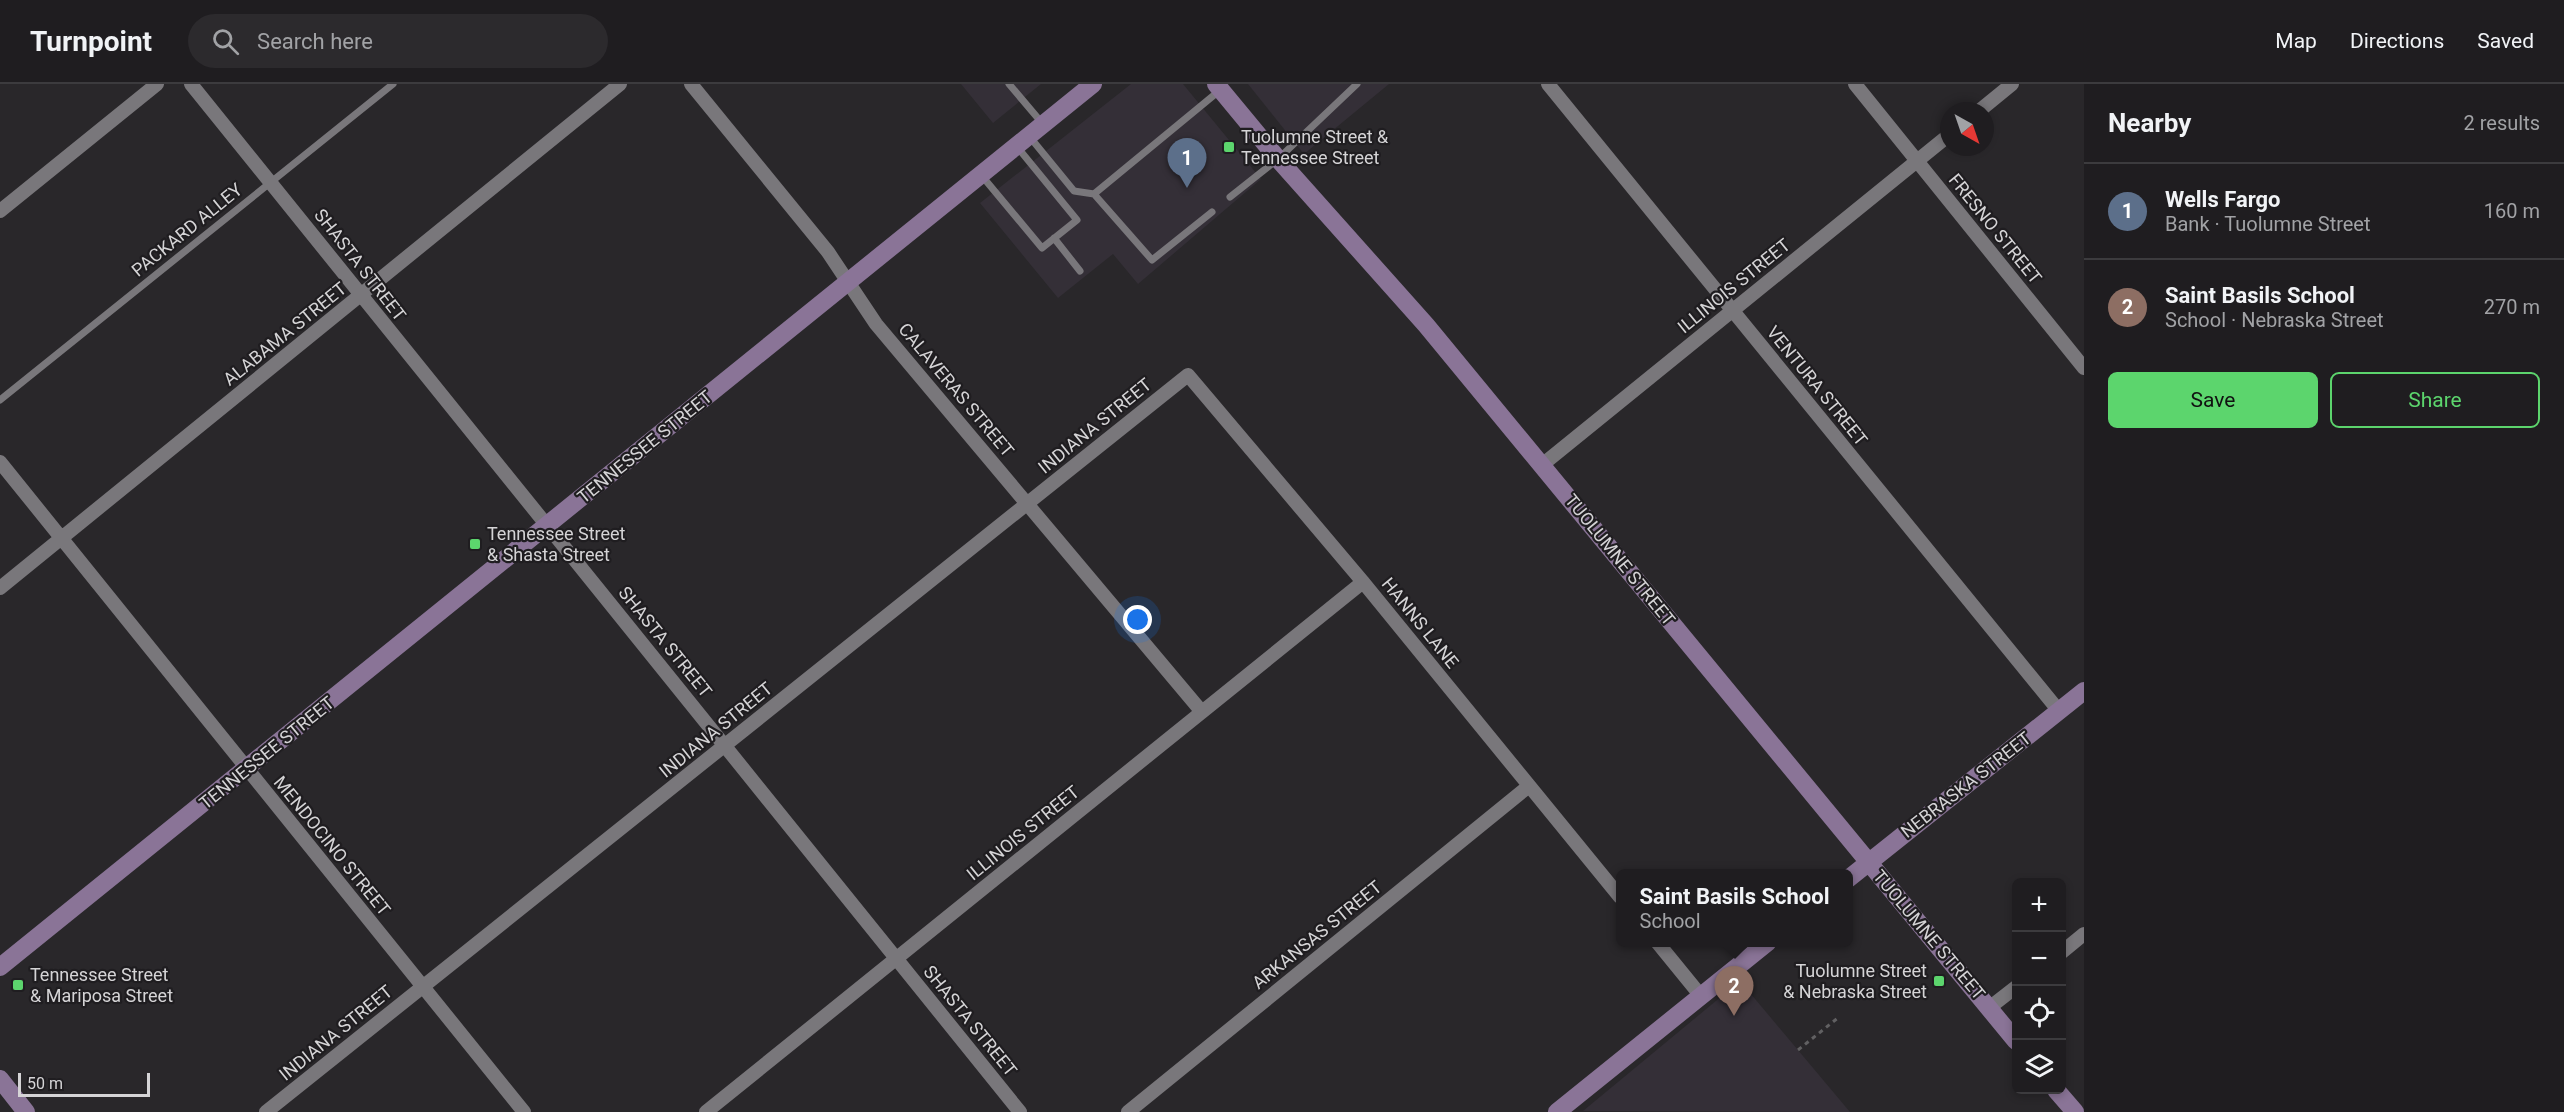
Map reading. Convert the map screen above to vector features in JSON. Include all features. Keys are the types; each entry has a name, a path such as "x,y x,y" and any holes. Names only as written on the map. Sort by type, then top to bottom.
{"main road":[{"name":"TENNESSEE STREET","path":"0,967 1093,84"},
{"name":"TUOLUMNE STREET","path":"1219,87 1278,159 1426,325 2015,1040"},
{"name":"NEBRASKA STREET","path":"1853,875 2084,691"},
{"path":"1561,1111 1762,947"},
{"path":"0,1079 26,1112"},
{"path":"2060,1094 2075,1112"}],"street":[{"path":"0,211 157,84"},
{"name":"SHASTA STREET","path":"191,84 1020,1112"},
{"name":"ALABAMA STREET","path":"0,588 620,84"},
{"name":"CALAVERAS STREET","path":"691,84 850,282 876,324 1202,712"},
{"name":"VENTURA STREET","path":"1548,84 2059,711"},
{"name":"FRESNO STREET","path":"1855,84 2084,368"},
{"path":"1990,102 2012,84"},
{"name":"ILLINOIS STREET","path":"1542,465 1940,142"},
{"name":"INDIANA STREET","path":"266,1112 1188,375"},
{"name":"HANNS LANE","path":"1188,375 1363,582 1616,892"},
{"name":"MENDOCINO STREET","path":"0,462 524,1112"},
{"name":"ILLINOIS STREET","path":"706,1112 1363,582"},
{"name":"ARKANSAS STREET","path":"1128,1112 1529,786"},
{"path":"2066,948 2084,934"},
{"path":"1661,947 1701,996"},
{"path":"1989,1008 2012,990"}],"lane":[{"name":"PACKARD ALLEY","path":"0,400 393,84"},
{"path":"981,174 1042,248 1077,220 1030,135 1009,84"},
{"path":"1230,197 1278,159 1357,84"},
{"path":"1094,195 1219,87"},
{"path":"1030,135 1074,191 1094,195 1152,260 1212,212"},
{"path":"1054,238 1080,271"}],"path":[{"path":"1798,1050 1839,1017"}],"shaded area":[{"path":"961,84 1041,84 993,123"},
{"path":"1131,84 1183,84 1261,179 1138,284 1113,254 1058,298 980,203"},
{"path":"1248,84 1389,84 1304,154"},
{"path":"1740,981 1850,1112 1583,1111"}],"place":[{"name":"Tuolumne Street & Tennessee Street","path":"1229,147"},
{"name":"Wells Fargo","path":"1187,188"},
{"name":"Tennessee Street & Shasta Street","path":"475,544"},
{"name":"Tuolumne Street & Nebraska Street","path":"1939,981"},
{"name":"Tennessee Street & Mariposa Street","path":"18,985"},
{"name":"Saint Basils School","path":"1734,1016"}]}
